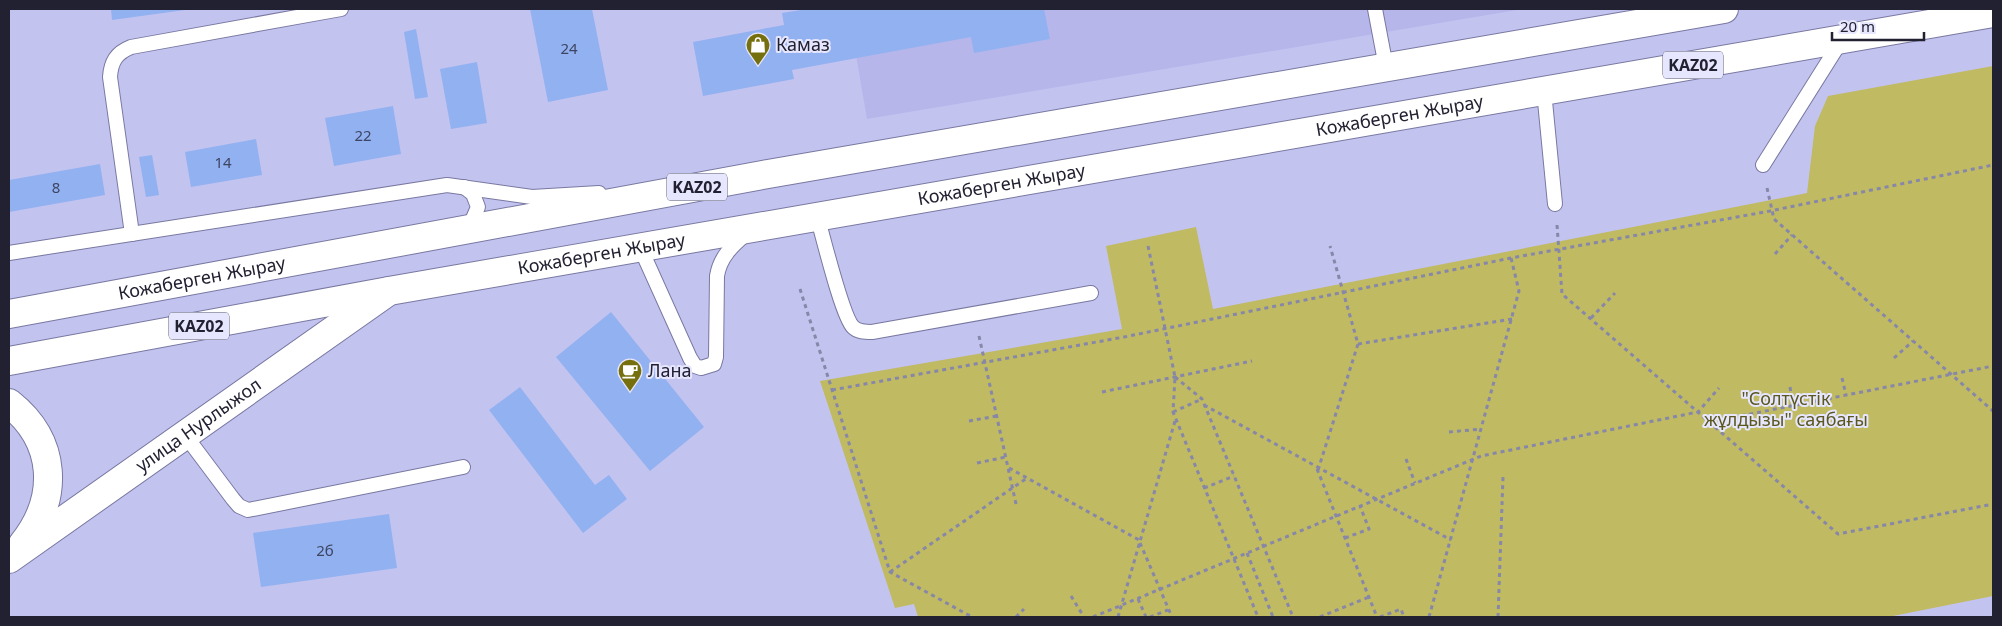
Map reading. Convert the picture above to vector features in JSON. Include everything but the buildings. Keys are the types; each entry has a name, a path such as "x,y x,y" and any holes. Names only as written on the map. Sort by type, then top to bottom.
{"main road":[{"name":"Кожаберген Жырау","path":"9,314 718,183 1724,9"},
{"name":"Кожаберген Жырау","path":"9,361 389,291 1993,13"},
{"name":"улица Нурлыжол","path":"10,559 389,291"},
{"path":"9,403 29,422 40,440 48,465 47,493 38,520 10,559"}],"lane":[{"path":"132,234 110,77 115,58 121,51 131,47 341,9"},
{"path":"1375,9 1386,67"},
{"path":"1763,165 1842,39"},
{"path":"1544,91 1555,204"},
{"path":"9,253 447,186 463,186 510,196 556,197 718,183"},
{"path":"455,232 472,221 478,207 473,194 463,186"},
{"path":"817,216 846,313 854,328 872,332 1091,293"},
{"path":"640,247 693,362 698,367 708,367 714,364 716,354 717,276 720,263 734,244 758,227"},
{"path":"185,435 229,495 240,506 248,510 463,467"}],"path":[{"path":"1763,165 1770,211 1774,219 1993,411"},
{"path":"832,390 1165,328 1560,248 1770,211 1993,165"},
{"path":"1555,204 1560,248 1562,294 1838,534 1993,504"},
{"path":"1775,254 1792,235"},
{"path":"1148,246 1175,377 1173,412 1258,617"},
{"path":"1330,246 1358,344 1317,467 1369,597 1379,617 1401,609 1404,617"},
{"path":"1430,617 1519,291 1511,258"},
{"path":"800,289 890,572 972,617"},
{"path":"1591,318 1615,293"},
{"path":"975,314 1016,504"},
{"path":"1358,344 1512,319"},
{"path":"1894,358 1913,340"},
{"path":"1102,392 1252,361"},
{"path":"1710,422 1993,366"},
{"path":"1175,377 1202,399 1293,617"},
{"path":"1842,378 1846,395"},
{"path":"1790,387 1793,406"},
{"path":"1093,617 1473,459 1698,412 1719,388"},
{"path":"1173,412 1202,399"},
{"path":"1204,405 1451,540"},
{"path":"969,421 997,416"},
{"path":"1118,617 1176,420"},
{"path":"1449,432 1481,429"},
{"path":"977,463 1006,457"},
{"path":"1406,459 1415,483"},
{"path":"1008,468 1140,541 1172,617"},
{"path":"1204,488 1234,476"},
{"path":"1498,617 1503,477"},
{"path":"890,572 1027,478"},
{"path":"1345,538 1368,529 1360,506"},
{"path":"1247,553 1273,617"},
{"path":"1071,596 1084,617"},
{"path":"1320,617 1369,597"},
{"path":"1138,598 1146,617"},
{"path":"1016,617 1024,609"},
{"path":"1150,617 1168,610"}],"shaded area":[{"path":"848,9 1523,9 867,119"}],"green space":[{"name":"\"Солтүстік жұлдызы\" саябағы","path":"1993,66 1993,596 1888,617 918,617 914,604 895,608 820,381 1122,329 1106,246 1196,227 1213,309 1807,193 1815,126 1828,96"}],"place":[{"name":"Камаз","path":"758,66"},
{"name":"Лана","path":"630,392"}]}
